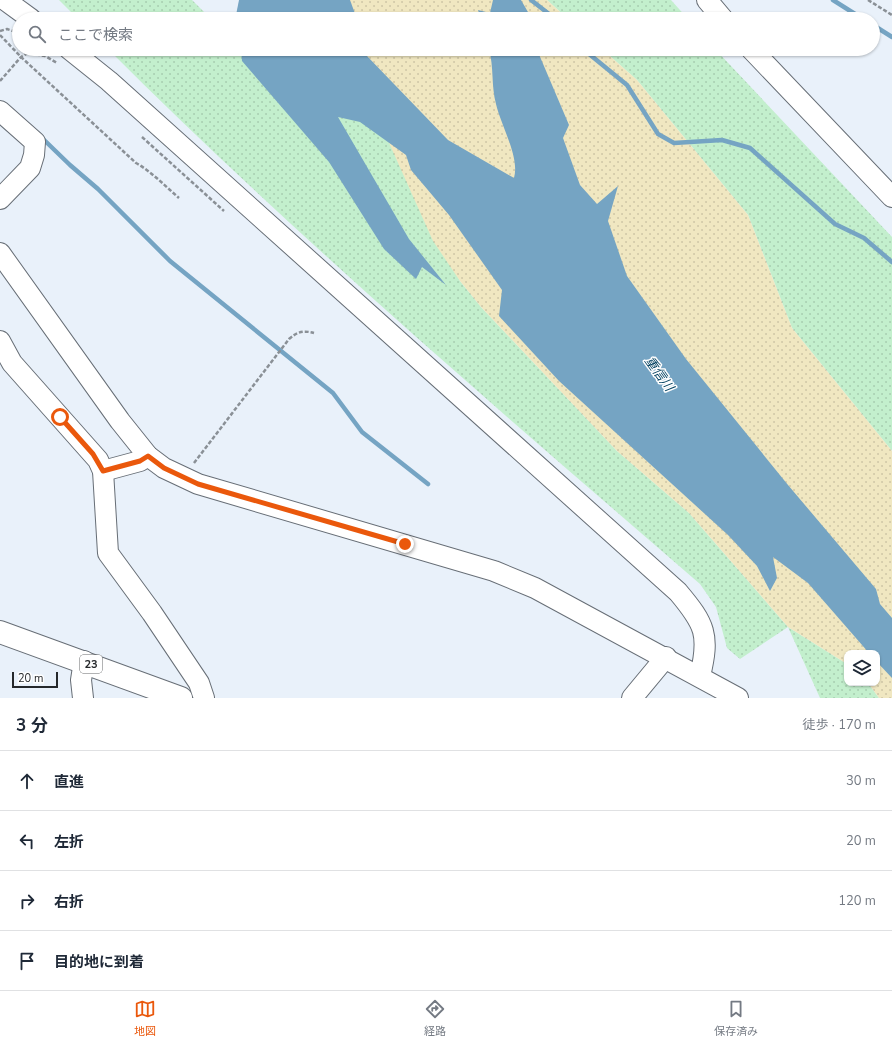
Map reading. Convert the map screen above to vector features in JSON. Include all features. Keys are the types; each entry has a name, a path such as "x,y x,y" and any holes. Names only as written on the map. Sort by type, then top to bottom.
{"main road":[{"name":"23","path":"0,632 84,661 181,698"}],"street":[{"path":"4,0 21,12"},
{"path":"706,0 717,12"},
{"path":"64,56 109,81 678,592 693,610 700,622 705,636 706,654 700,676"},
{"path":"758,56 892,197"},
{"path":"0,111 35,142 34,155 30,168 0,199"},
{"path":"0,253 120,421 148,456 164,468 182,478 198,484 494,571 535,588 666,657 738,698"},
{"path":"0,341 12,362 93,454 103,471 108,553 152,613 199,683 204,698"},
{"path":"103,471 140,461 148,456"},
{"path":"632,698 666,657"},
{"path":"83,698 81,680 84,661"}],"path":[{"path":"868,0 892,15"},
{"path":"0,31 7,29 12,31"},
{"path":"0,35 12,48"},
{"path":"0,81 24,56"},
{"path":"21,58 136,163 150,171 158,181 179,198"},
{"path":"140,134 224,211"},
{"path":"182,478 289,339 299,332 306,331 314,334"}],"green space":[{"path":"59,0 192,0 204,12 71,12"},
{"path":"547,0 671,0 682,12 560,12"},
{"path":"115,56 350,56 460,281 481,307 617,451 689,513 788,627 740,659 727,648 716,607 700,584 399,322 179,119"},
{"path":"610,56 722,56 892,237 892,451 792,328 748,215 637,80"},
{"path":"788,627 844,662 844,686 870,686 879,698 820,698"}],"sand":[{"path":"281,0 547,0 560,12 268,12"},
{"path":"350,56 610,56 637,80 748,215 792,328 892,451 892,698 879,698 870,686 880,686 880,650 844,650 844,662 788,627 689,513 617,451 481,307 460,281 433,241"}],"water":[{"path":"239,0 350,0 354,12 237,12"},
{"path":"493,0 521,0 528,12 490,12"},
{"name":"重信川","path":"242,56 367,56 448,140 514,178 515,170 512,151 498,113 494,97 490,56 540,56 569,125 563,138 580,185 597,204 618,186 608,221 627,276 686,359 788,485 876,589 880,604 892,618 892,678 880,665 880,650 866,650 808,583 773,557 777,578 770,591 757,566 728,535 559,381 499,316 502,290 449,215 411,170 406,155 360,122 338,117 409,239 446,285 422,267 416,279 384,249 329,162 242,61"}],"waterway":[{"path":"531,0 546,12"},
{"path":"833,0 852,12"},
{"path":"880,29 892,37"},
{"path":"592,56 627,85 658,134 674,143 722,140 750,148 835,224 864,238 892,262"},
{"path":"40,136 98,189 170,261 333,393 362,432 428,484"}],"route":[{"path":"60,417 98,460 103,471 140,461 148,456 178,476 198,484 405,544"}]}
